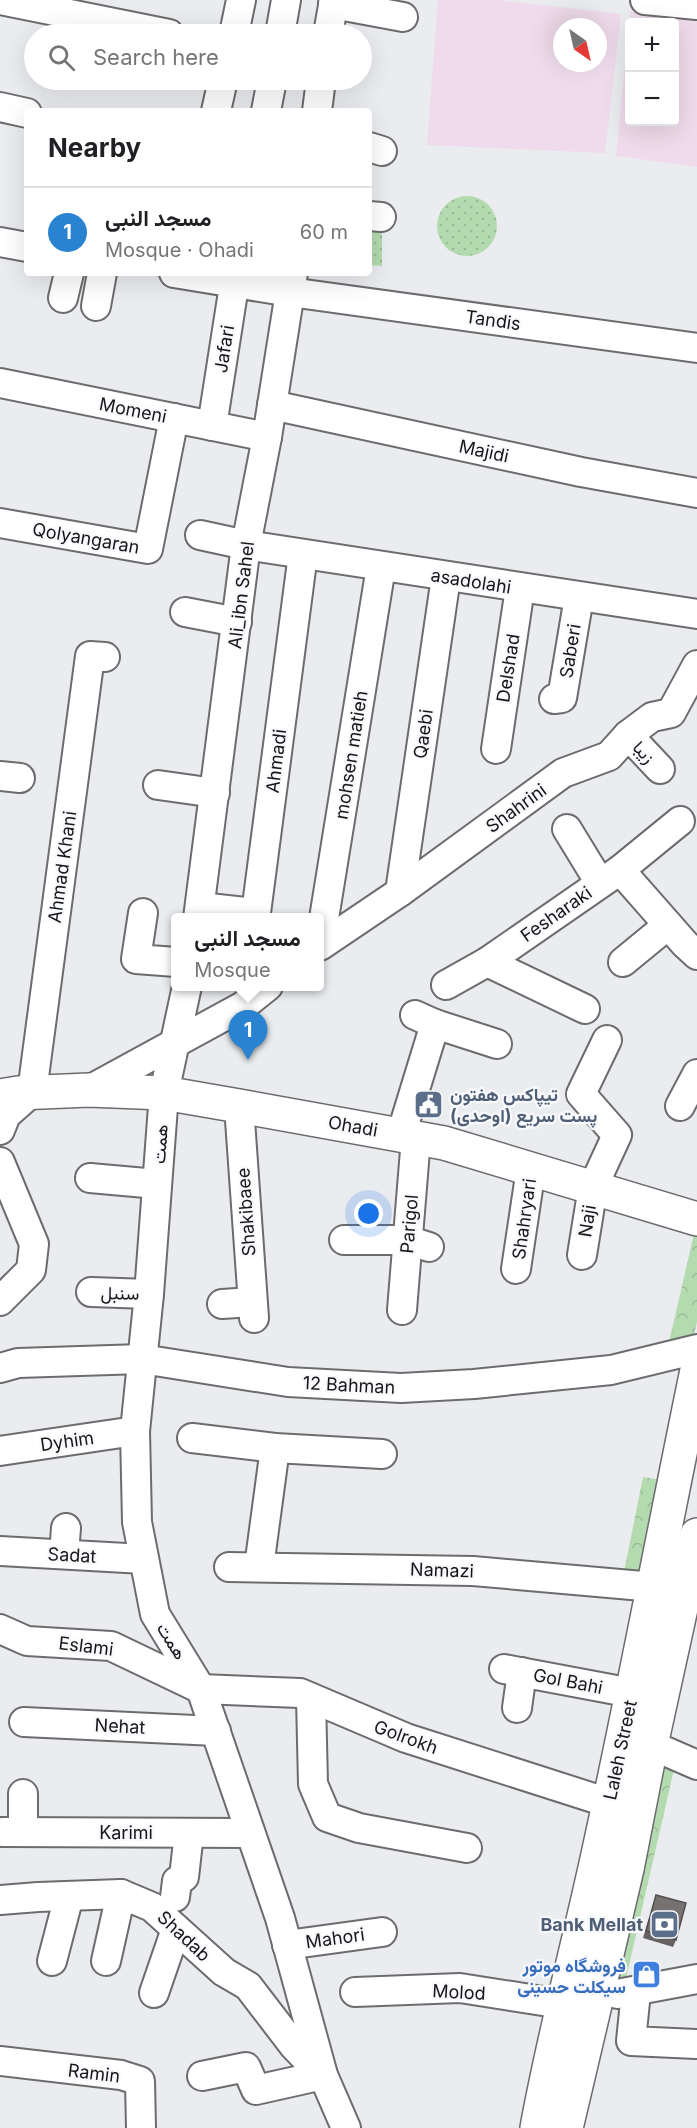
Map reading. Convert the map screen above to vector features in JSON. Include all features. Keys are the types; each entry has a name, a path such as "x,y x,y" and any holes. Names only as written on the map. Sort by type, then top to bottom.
{"main road":[{"name":"Ohadi","path":"0,1096 32,1092 88,1090 164,1093 239,1106 444,1143 697,1219"},
{"name":"Laleh Street","path":"537,2128 551,2051 609,1803 697,1370"},
{"name":"Laleh Street","path":"566,2128 626,1875 651,1745 689,1606 697,1535"},
{"path":"598,1853 602,1876 606,1884 616,1885 626,1875"},
{"path":"574,1956 588,1947 595,1952 600,1965 598,1991"}],"street":[{"path":"0,0 119,24"},
{"path":"236,24 241,0"},
{"path":"282,24 286,0"},
{"path":"645,0 697,5"},
{"path":"330,24 333,2 403,17"},
{"path":"217,108 221,90"},
{"path":"267,108 270,90"},
{"path":"317,108 320,90"},
{"path":"0,107 24,112"},
{"path":"0,242 24,246"},
{"path":"96,306 101,276"},
{"name":"Tandis","path":"208,276 291,283 697,348"},
{"name":"Jafari","path":"212,426 235,278"},
{"name":"Ali_ibn Sahel","path":"199,912 246,545 267,437 291,283"},
{"name":"Momeni","path":"0,383 267,437"},
{"name":"Majidi","path":"272,405 581,472 697,493"},
{"name":"Qolyangaran","path":"0,523 148,549 174,418"},
{"name":"asadolahi","path":"200,535 246,545 381,567 697,614"},
{"name":"Ahmadi","path":"199,912 256,913 303,554"},
{"name":"mohsen matieh","path":"324,920 381,567"},
{"name":"Qaebi","path":"400,892 446,577"},
{"name":"Delshad","path":"496,749 520,588"},
{"name":"Saberi","path":"554,699 562,698 579,597"},
{"path":"185,612 237,622"},
{"name":"Ahmad Khani","path":"32,1092 90,656 105,657"},
{"name":"Shahrini","path":"324,942 400,892 563,773 609,756 628,735 652,717 671,713 697,665"},
{"name":"زیبا","path":"628,735 660,769"},
{"path":"158,785 215,793"},
{"name":"Fesharaki","path":"446,985 487,962 610,877 680,821"},
{"path":"567,829 610,877 668,925 697,956"},
{"path":"143,913 136,958 171,962"},
{"path":"623,962 668,925"},
{"path":"487,962 585,1009"},
{"path":"164,1093 186,991"},
{"path":"88,1090 243,1006 263,991"},
{"name":"Parigol","path":"402,1310 418,1244 408,1136 425,1019 497,1044"},
{"name":"Naji","path":"582,1255 593,1187 617,1135 581,1094 607,1040"},
{"path":"680,1106 697,1074"},
{"path":"0,1130 6,1115 32,1092"},
{"name":"همت","path":"164,1093 135,1431 137,1522 155,1614 201,1689 287,1944 323,2075 346,2128"},
{"name":"Shakibaee","path":"222,1304 253,1310 239,1106"},
{"path":"0,1162 12,1224 34,1244 31,1270 0,1301"},
{"name":"Shahryari","path":"516,1269 531,1169"},
{"path":"90,1178 157,1184"},
{"path":"344,1240 418,1244"},
{"name":"سنبل","path":"91,1292 148,1293"},
{"name":"12 Bahman","path":"0,1368 18,1364 142,1359 288,1382 401,1388 474,1384 611,1371 697,1349"},
{"name":"Dyhim","path":"0,1451 135,1431"},
{"path":"192,1438 275,1448 382,1454"},
{"path":"259,1567 275,1448"},
{"name":"Sadat","path":"0,1551 65,1541 144,1559"},
{"name":"Namazi","path":"229,1567 474,1571 654,1587"},
{"name":"Eslami","path":"0,1629 27,1641 111,1646 201,1689"},
{"name":"Gol Bahi","path":"517,1708 513,1671 632,1693"},
{"name":"Golrokh","path":"201,1689 300,1693 406,1738 609,1803"},
{"path":"310,1698 313,1784 327,1817 359,1828 467,1848"},
{"name":"Nehat","path":"24,1722 93,1714 124,1715 216,1731"},
{"path":"651,1745 697,1765"},
{"name":"Karimi","path":"23,1794 13,1832 250,1833"},
{"path":"175,1897 177,1881 184,1877 189,1833"},
{"path":"106,1961 121,1894"},
{"name":"Shadab","path":"0,1900 121,1894 153,1907 224,1972 248,1986 294,2046 323,2075"},
{"path":"52,1961 69,1896"},
{"path":"154,1994 176,1929"},
{"name":"Mahori","path":"287,1944 382,1932"},
{"path":"598,1991 636,1992 697,1979"},
{"name":"Molod","path":"355,1992 460,1988 562,2004"},
{"path":"636,1992 631,2042 696,2044"},
{"name":"Ramin","path":"0,2061 121,2075 140,2081 141,2128"},
{"path":"202,2076 246,2067 256,2090 323,2075"}],"shaded area":[{"path":"438,0 496,0 621,14 605,153 427,145"},
{"path":"631,11 697,19 697,167 616,156 625,64 625,126 679,126 679,18 630,18"}],"green space":[{"path":"461,196 473,196 484,201 492,209 497,226 495,238 484,251 473,256 461,256 450,251 442,243 437,232 437,220 442,209 450,201"},
{"path":"372,225 382,227 382,266 372,265"},
{"path":"694,1234 697,1235 697,1322 693,1340 669,1342"},
{"path":"643,1477 661,1480 642,1576 624,1572"},
{"path":"657,1758 675,1765 625,1983 607,1987"}],"building":[{"name":"Bank Mellat","path":"656,1895 686,1903 676,1940 646,1931"}],"place":[{"name":"مسجد النبی","path":"248,1060"},
{"name":"تیپاکس هفتون (اوحدی) پست سریع","path":"429,1104"},
{"name":"Bank Mellat","path":"664,1924"},
{"name":"فروشگاه موتور سیکلت حسینی","path":"647,1975"}]}
